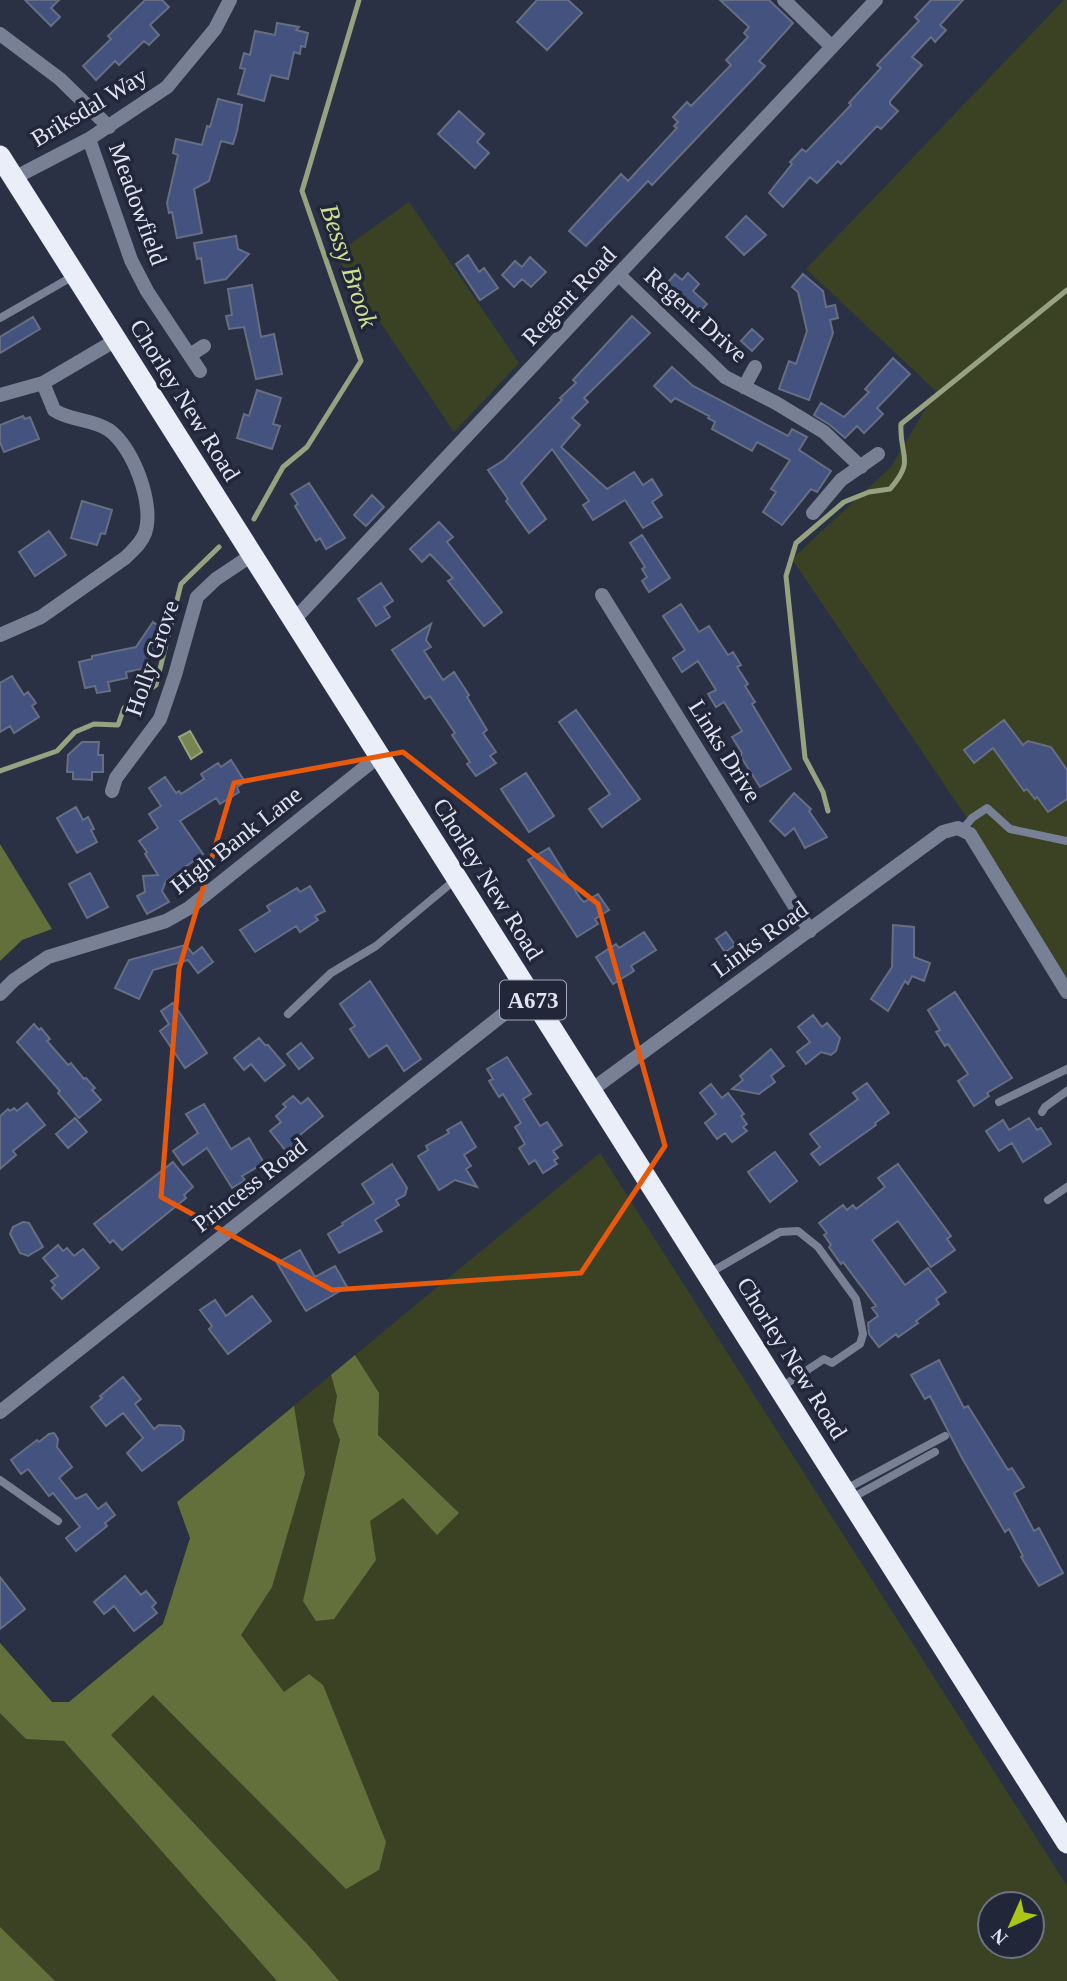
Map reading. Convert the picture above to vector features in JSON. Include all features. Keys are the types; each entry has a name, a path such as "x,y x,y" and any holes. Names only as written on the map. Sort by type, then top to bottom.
{"highway":[{"name":"Chorley New Road","path":"0,156 1067,1843"}],"street":[{"name":"Briksdal Way","path":"14,178 89,139 167,87 215,29 230,0"},
{"path":"784,0 832,47"},
{"name":"Regent Road","path":"293,621 876,0"},
{"path":"0,34 60,79 109,127"},
{"name":"Meadowfield","path":"89,139 131,260 147,291 201,371"},
{"name":"Regent Drive","path":"619,275 716,368 824,432 861,467"},
{"path":"0,395 43,383 116,340"},
{"path":"190,355 204,346"},
{"name":"Regent Drive","path":"744,387 755,367"},
{"path":"0,635 41,617 125,558 137,547 147,525 147,504 142,483 118,438 98,424 67,417 54,410 43,383"},
{"path":"813,513 841,480 878,454"},
{"name":"Holly Grove","path":"111,795 116,778 160,719 197,597 216,579 252,555"},
{"name":"Links Drive","path":"602,595 810,931"},
{"name":"High Bank Lane","path":"0,994 14,980 48,957 166,921 189,908 379,756"},
{"path":"960,829 970,834 1067,992"},
{"name":"Links Road","path":"590,1091 943,832 960,829"},
{"name":"Princess Road","path":"0,1412 529,994"}],"lane":[{"path":"0,318 75,275"},
{"path":"960,829 988,808 1010,828 1067,841"},
{"path":"288,1014 331,974 376,946 456,879"},
{"path":"999,1102 1067,1069"},
{"path":"1042,1112 1067,1091"},
{"path":"1048,1200 1067,1187"},
{"path":"708,1274 780,1232 798,1231 818,1247 856,1299 863,1334 860,1344 832,1363 824,1359 779,1388"},
{"path":"847,1494 945,1436"},
{"path":"847,1494 935,1452"},
{"path":"0,1480 58,1521"}],"highlighted area":[{"path":"403,752 598,904 665,1146 581,1273 332,1290 161,1197 179,969 234,783"}],"shaded area":[{"path":"1064,0 1067,0 1067,978 967,818 792,559 891,467 936,391 806,269"},
{"path":"409,202 519,363 454,432 335,255"},
{"path":"190,731 202,752 191,759 179,737"},
{"path":"0,844 52,929 22,940 0,961"},
{"path":"600,1153 1067,1886 1067,1981 0,1981 0,1643 52,1702 69,1702 163,1624 190,1538 177,1502"},
{"path":"355,1355 379,1393 378,1435 459,1513 437,1535 403,1498 370,1521 376,1560 334,1619 316,1621 303,1601 340,1440 333,1421 337,1396 331,1375"},
{"path":"294,1406 305,1474 272,1587 241,1635 284,1692 309,1674 323,1685 386,1842 379,1870 346,1889 153,1695 111,1735 339,1981 277,1981 64,1741 26,1739 0,1713 0,1643 52,1702 69,1702 163,1624 190,1538 177,1502"},
{"path":"0,1927 55,1981 0,1981"}],"building":[{"path":"25,0 59,0 51,8 60,17 51,26"},
{"path":"145,0 162,0 169,7 150,25 159,35 149,45 144,41 119,65 115,61 96,80 83,66 111,39 108,36"},
{"path":"537,0 568,0 582,13 547,50 517,22"},
{"path":"720,0 769,0 793,23 759,61 765,66 652,185 648,181 586,246 569,231 621,174 628,181 677,128 674,126 678,122 673,117 687,102 691,106 731,65 726,60 748,37 744,33 749,27"},
{"path":"931,0 963,0 940,25 946,30 935,42 931,37 912,57 922,65 890,101 898,111 881,129 877,126 841,164 838,161 817,183 810,177 783,207 769,193 792,164 790,162 802,149 806,152 851,105 849,103 881,68 877,65 919,21 915,17"},
{"path":"277,23 299,27 296,30 308,33 305,47 301,46 300,54 294,52 288,79 271,75 264,101 238,94 245,69 240,68 244,53 250,55 255,31 275,35"},
{"path":"218,99 242,105 237,131 233,144 221,141 209,181 194,189 202,233 177,238 172,212 169,213 167,203 178,155 173,153 176,139 202,145"},
{"path":"459,111 484,134 477,142 489,153 475,168 438,134"},
{"path":"746,216 766,235 744,255 726,237"},
{"path":"236,236 238,249 249,254 226,279 205,283 201,258 197,259 194,243"},
{"path":"468,255 479,272 484,268 498,288 480,300 456,264"},
{"path":"530,257 546,272 531,287 522,279 514,287 502,275 515,261 522,267"},
{"path":"688,273 699,284 693,291 707,304 695,317 663,288 675,274 682,280"},
{"path":"803,274 823,291 826,307 835,305 838,318 830,320 833,333 809,400 779,389 789,361 796,364 807,331 798,292 792,287"},
{"path":"252,285 261,337 274,334 282,374 256,379 244,327 229,329 226,316 232,315 228,289"},
{"path":"632,316 650,333 584,398 588,402 572,418 580,425 561,447 607,489 634,472 643,485 652,479 662,495 652,502 662,517 643,528 625,500 593,520 583,505 589,501 552,449 521,483 546,519 529,533 488,470 504,460 562,400 560,398 576,383 573,380"},
{"path":"33,317 40,329 0,353 0,337"},
{"path":"752,329 763,339 752,351 741,341"},
{"path":"893,358 910,374 877,408 883,414 864,433 857,426 845,438 814,415 821,403 844,417 869,392 865,389"},
{"path":"672,367 693,386 788,436 792,429 807,437 799,450 831,471 817,492 811,489 782,525 763,512 776,492 771,489 790,460 757,442 752,451 712,429 715,422 708,418 709,416 675,398 671,402 654,386"},
{"path":"257,390 281,398 273,424 280,426 272,449 237,438 244,414 249,416"},
{"path":"23,416 25,419 30,417 39,439 4,452 0,442 0,425"},
{"path":"309,483 345,538 326,549 320,538 316,541 295,506 298,504 291,494"},
{"path":"372,495 384,507 366,526 354,515"},
{"path":"82,501 112,510 105,534 101,533 97,545 71,538"},
{"path":"439,522 453,537 447,542 502,612 484,626 448,581 453,578 430,554 422,562 410,549"},
{"path":"49,531 66,555 35,576 19,552"},
{"path":"642,535 670,578 649,592 642,581 647,577 642,569 645,567 630,543"},
{"path":"381,583 393,601 384,607 390,617 376,626 358,599"},
{"path":"681,604 699,632 709,626 728,655 733,652 741,665 737,667 748,684 745,686 755,702 752,704 791,769 760,787 732,737 742,731 724,702 716,707 708,694 716,690 698,661 682,672 673,658 685,650 663,616"},
{"path":"153,622 168,633 141,669 126,672 127,678 108,682 110,691 97,693 95,686 85,688 79,662 92,659 92,656 136,647"},
{"path":"431,624 426,640 431,647 424,651 443,680 454,672 487,730 483,733 496,752 490,756 496,763 476,776 452,735 455,733 430,696 425,699 392,650"},
{"path":"12,676 24,695 28,692 36,703 32,706 39,717 14,733 10,726 0,732 0,683"},
{"path":"576,710 640,799 602,827 589,809 610,794 559,722"},
{"path":"1004,720 1023,745 1028,741 1051,747 1067,770 1067,799 1048,812 1037,797 1035,799 1027,789 1024,791 993,748 974,763 964,750"},
{"path":"82,742 99,742 98,755 103,755 103,772 92,772 92,780 73,779 73,772 67,772 68,755"},
{"path":"231,760 245,782 237,787 239,792 220,804 216,798 180,821 203,854 166,881 162,891 169,902 147,914 137,896 145,892 143,876 158,875 139,841 158,828 149,814 161,806 149,788 165,777 176,793 179,791 181,794 204,779 201,774 218,763 221,767"},
{"path":"526,773 554,816 529,832 501,789"},
{"path":"794,793 811,809 809,811 827,837 805,848 794,828 785,836 770,821"},
{"path":"76,807 83,820 88,817 97,842 77,853 57,818"},
{"path":"549,848 580,898 584,902 598,894 609,910 595,919 598,924 577,937 528,860"},
{"path":"90,873 108,907 87,918 69,884"},
{"path":"310,886 325,911 315,916 318,920 300,932 296,926 255,952 240,930 270,911 267,906 297,888 300,892"},
{"path":"893,925 914,927 914,957 930,963 924,981 912,976 908,984 905,981 888,1011 871,999 892,967"},
{"path":"644,932 656,950 631,966 634,971 613,984 596,957 616,944 619,948"},
{"path":"726,932 735,945 725,952 716,939"},
{"path":"186,945 193,954 202,947 213,962 198,973 188,960 153,970 139,999 115,988 129,960"},
{"path":"370,981 421,1059 404,1071 387,1045 369,1057 350,1029 355,1026 340,1004"},
{"path":"955,992 1012,1078 987,1093 989,1096 974,1106 958,1081 968,1074 948,1044 945,1046 936,1032 940,1030 928,1010"},
{"path":"173,1003 207,1053 185,1068 160,1031 169,1024 161,1011"},
{"path":"813,1015 822,1027 827,1023 840,1038 836,1051 831,1055 821,1052 806,1064 797,1052 810,1042 798,1027"},
{"path":"34,1024 39,1030 41,1028 50,1039 47,1041 68,1065 71,1063 95,1088 92,1090 101,1100 79,1118 58,1093 60,1091 17,1042"},
{"path":"259,1038 285,1065 265,1081 251,1064 244,1070 234,1058"},
{"path":"301,1043 313,1058 299,1069 287,1054"},
{"path":"771,1049 784,1066 771,1076 775,1082 759,1094 732,1089 743,1080 740,1076"},
{"path":"507,1057 531,1094 523,1099 540,1126 547,1122 562,1145 553,1151 558,1158 554,1160 557,1164 543,1173 535,1160 529,1164 519,1148 525,1144 515,1127 521,1123 503,1094 499,1097 489,1081 493,1079 487,1069"},
{"path":"867,1083 889,1113 820,1165 811,1154 820,1147 810,1134 858,1099 853,1093"},
{"path":"711,1084 722,1098 728,1093 744,1114 741,1116 747,1124 743,1127 747,1131 732,1142 725,1133 717,1139 705,1123 716,1114 700,1093"},
{"path":"293,1096 301,1104 308,1098 323,1116 295,1139 298,1142 286,1151 270,1131 281,1122 276,1116 286,1107 283,1104"},
{"path":"27,1103 45,1125 13,1151 16,1155 0,1169 0,1116 8,1109 10,1111 14,1108 17,1111"},
{"path":"204,1104 231,1149 249,1138 264,1163 242,1176 245,1180 232,1188 207,1148 183,1165 173,1151 198,1133 186,1114"},
{"path":"75,1118 87,1132 68,1148 56,1134"},
{"path":"1029,1118 1037,1130 1041,1128 1051,1144 1023,1162 1012,1143 999,1151 986,1131 1003,1120 1009,1130"},
{"path":"461,1122 476,1147 464,1155 471,1166 466,1169 477,1187 455,1180 439,1190 418,1156 428,1150 426,1146 449,1133 447,1130"},
{"path":"775,1152 797,1181 770,1202 748,1172"},
{"path":"173,1162 193,1187 184,1195 186,1198 122,1250 113,1240 110,1243 94,1224"},
{"path":"392,1164 407,1188 405,1195 396,1200 399,1205 375,1220 382,1231 339,1253 328,1234 374,1203 362,1184"},
{"path":"898,1164 951,1236 947,1239 955,1250 931,1267 898,1221 872,1240 905,1285 928,1268 946,1292 936,1299 939,1304 916,1321 918,1323 898,1337 896,1334 879,1347 869,1334 868,1323 878,1316 872,1308 876,1306 829,1247 831,1245 824,1235 827,1233 819,1223 843,1205 847,1210 853,1205 856,1209 885,1187 878,1178"},
{"path":"23,1222 29,1223 43,1247 28,1256 20,1253 10,1234 13,1227"},
{"path":"58,1245 63,1251 67,1248 74,1256 83,1249 99,1268 62,1299 52,1288 55,1285 51,1281 58,1276 43,1258"},
{"path":"300,1250 315,1277 335,1266 347,1287 306,1311 277,1263"},
{"path":"252,1296 271,1321 228,1354 209,1329 212,1326 200,1310 215,1300 226,1316"},
{"path":"939,1360 964,1408 968,1406 1008,1470 1012,1468 1024,1487 1014,1493 1034,1531 1039,1528 1063,1573 1039,1586 1021,1557 1023,1556 1009,1529 1005,1532 962,1458 930,1396 925,1399 911,1375"},
{"path":"123,1377 141,1399 135,1404 154,1429 159,1425 180,1426 184,1431 183,1440 142,1471 127,1453 143,1438 123,1413 106,1426 91,1407"},
{"path":"54,1433 58,1439 57,1447 72,1467 59,1478 76,1499 86,1494 98,1509 106,1503 115,1515 105,1523 107,1526 76,1551 66,1538 80,1527 53,1493 49,1496 28,1469 21,1474 11,1460 37,1440 39,1442"},
{"path":"125,1576 141,1595 146,1591 156,1603 152,1607 157,1613 134,1631 114,1606 104,1614 94,1602"},
{"path":"0,1577 25,1609 0,1629"}],"waterway":[{"name":"Bessy Brook","path":"254,519 283,467 307,447 361,361 302,191 359,0"},
{"path":"828,811 823,792 805,758 786,576 796,543 844,502 869,492 890,489 904,464 901,424 1067,290"},
{"name":"Bessy Brook","path":"0,771 57,751 75,732 94,724 118,725 124,708 156,685 181,584 219,547"}]}
